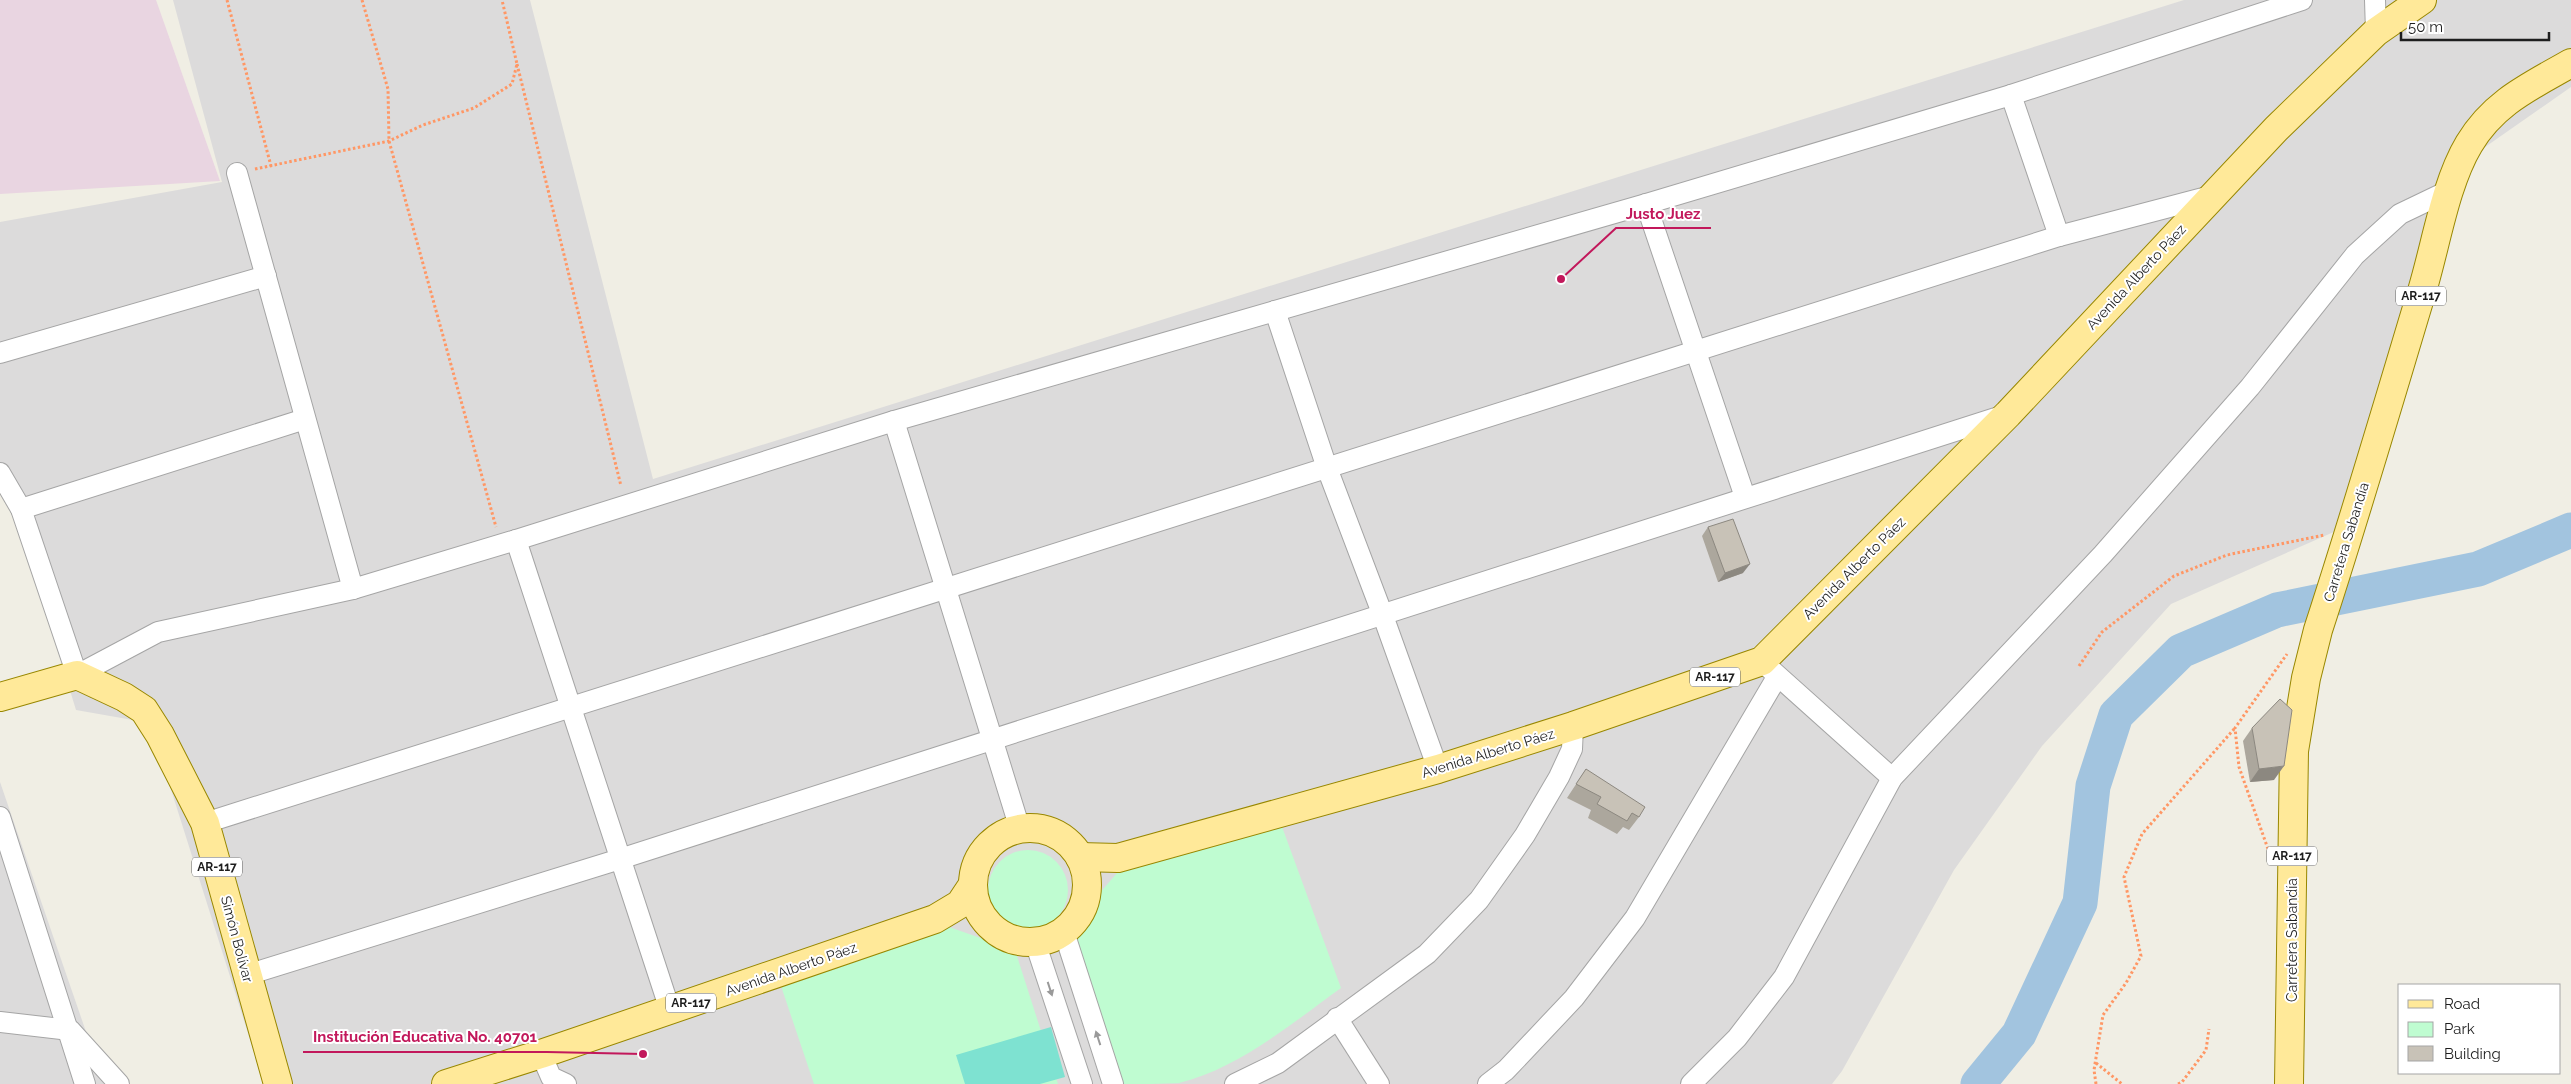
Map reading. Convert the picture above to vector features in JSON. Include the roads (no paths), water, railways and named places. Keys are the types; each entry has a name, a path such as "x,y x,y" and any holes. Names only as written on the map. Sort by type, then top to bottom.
{"main road":[{"name":"Avenida Alberto Páez","path":"1080,857 1118,858 1438,769 1573,726 1770,669 2276,128 2376,32 2422,0"},
{"name":"Carretera Sabandía","path":"2289,1084 2294,750 2306,678 2318,630 2423,288 2450,190 2469,144 2494,110 2521,91 2571,63"},
{"path":"0,697 88,681"},
{"name":"Simón Bolívar","path":"88,681 124,697 144,710 160,735 205,823 278,1084"},
{"name":"AR-117","path":"1037,828 1054,833 1069,843 1080,857 1087,883 1085,902 1077,918 1064,932 1050,939 1035,942 1018,941 1001,935 988,924 976,906 972,886 976,866 985,849 1001,836 1020,829 1037,828"},
{"name":"Avenida Alberto Páez","path":"1087,883 1100,870 1118,858"},
{"name":"Avenida Alberto Páez","path":"446,1084 541,1054 935,919 960,904 972,886"},
{"name":"Avenida Alberto Páez","path":"935,919 964,918 988,924"}],"street":[{"path":"0,473 21,509 88,681 158,632 353,589 894,422 1646,204 2011,95 2302,0"},
{"path":"2375,0 2376,32"},
{"path":"2011,95 2059,236"},
{"path":"237,173 353,589"},
{"path":"1691,1084 1736,1038 1784,977 1892,778 2103,554 2250,387 2355,256 2400,214 2450,190"},
{"path":"205,823 2059,236 2211,196"},
{"path":"1646,204 1697,350 1745,497"},
{"path":"0,353 266,276"},
{"path":"1275,312 1327,468 1438,769"},
{"path":"247,976 993,740 1382,613 2008,414"},
{"path":"21,509 305,418"},
{"path":"894,422 1020,829"},
{"path":"508,542 572,707 670,1010"},
{"path":"1488,1084 1506,1070 1574,998 1635,918 1770,669 1892,778"},
{"path":"1235,1084 1278,1063 1427,954 1479,900 1524,835 1559,777 1572,749 1573,726"},
{"path":"0,817 10,878 70,1030 85,1084"},
{"path":"1064,932 1113,1084"},
{"path":"1035,942 1082,1084"},
{"path":"1337,1018 1379,1084"},
{"path":"0,1022 70,1030 118,1084"},
{"path":"541,1054 551,1077 566,1084"}],"waterway":[{"path":"1978,1084 2019,1034 2080,903 2093,786 2116,715 2181,651 2277,610 2478,569 2571,530"}],"place":[{"name":"Justo Juez","path":"1561,279"},
{"name":"Institución Educativa No. 40701","path":"643,1054"}]}
